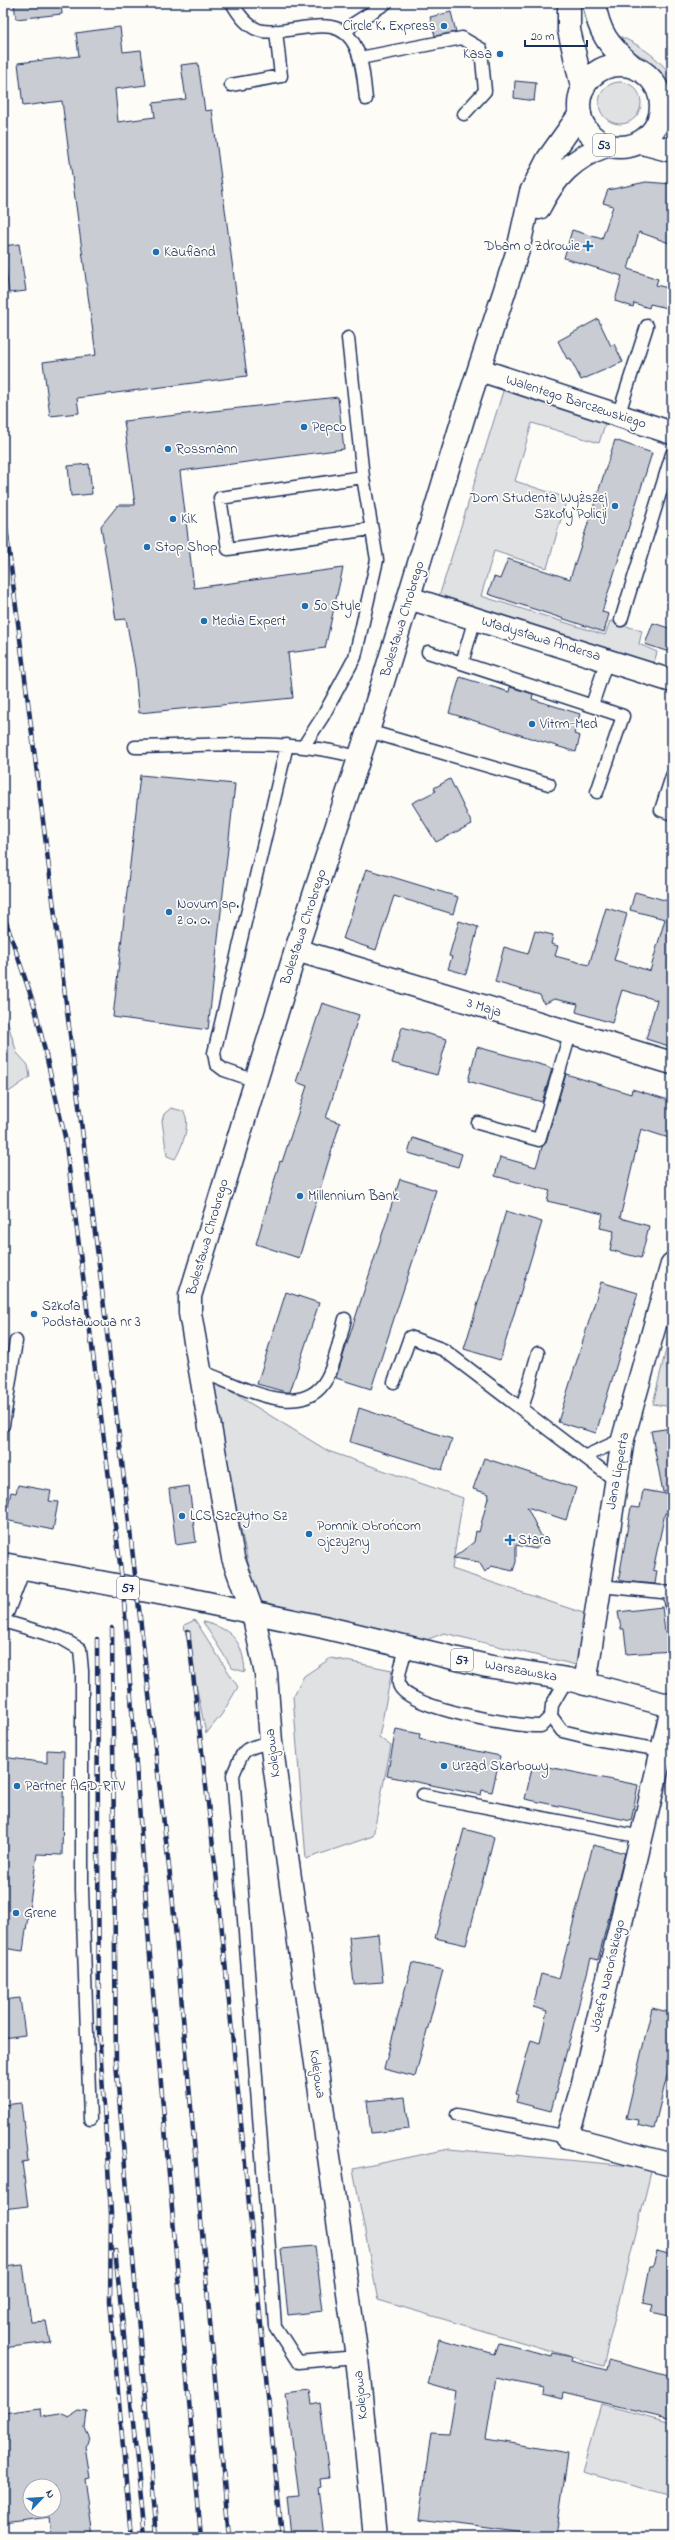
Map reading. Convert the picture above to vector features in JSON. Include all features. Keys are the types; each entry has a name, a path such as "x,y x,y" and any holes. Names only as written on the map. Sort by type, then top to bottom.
{"street":[{"path":"569,3 569,30 582,87"},
{"path":"594,3 598,23 606,40 630,65 640,71 653,83 667,111 652,135 642,143"},
{"path":"580,114 579,98 582,87 591,76 599,71 616,65 630,65"},
{"name":"53","path":"580,114 596,141 606,146 631,147 642,143 672,152"},
{"name":"Bolesława Chrobrego","path":"253,1613 233,1558 190,1313 190,1296 296,950 360,758 518,250 531,192 548,159 580,114"},
{"name":"Bolesława Chrobrego","path":"518,250 549,189 561,173 591,151 606,146"},
{"name":"Walentego Barczewskiego","path":"480,370 672,433"},
{"name":"Władysława Andersa","path":"409,598 672,681"},
{"name":"3 Maja","path":"296,950 570,1034 672,1063"},
{"name":"Jana Lipperta","path":"576,1681 600,1586 615,1480 623,1439 672,1264"},
{"path":"3,1610 11,1566"},
{"name":"57","path":"11,1566 169,1595 253,1613"},
{"name":"Warszawska","path":"253,1613 487,1666 576,1681 672,1707"},
{"name":"Kolejowa","path":"253,1613 266,1674 271,1742 357,2357 375,2537"},
{"name":"Józefa Narońskiego","path":"567,2137 581,2091 672,1707"},
{"path":"567,2137 672,2165"}],"lane":[{"path":"232,3 239,15 249,25 261,31 276,31 320,25 332,26 345,33 353,41 360,58 366,99"},
{"path":"345,33 353,24 386,3"},
{"path":"231,85 281,76 276,31"},
{"path":"360,58 462,38 481,48 485,91 464,114"},
{"path":"618,416 647,326"},
{"path":"303,747 323,716 355,657 377,560 363,477 348,338"},
{"path":"621,620 672,454"},
{"path":"363,477 220,498 228,549 371,529"},
{"path":"462,663 475,618"},
{"path":"428,652 623,716 597,792"},
{"path":"592,705 607,660"},
{"path":"368,731 550,784"},
{"path":"256,1081 224,1070 216,1064 214,1053 287,745"},
{"path":"135,747 287,745 341,751 360,758"},
{"path":"672,776 661,810 672,814"},
{"path":"478,1123 539,1140 570,1034"},
{"path":"200,1371 271,1398 291,1401 307,1399 320,1389 328,1377 345,1319"},
{"path":"394,1382 410,1337 444,1350 586,1456 615,1480"},
{"path":"3,1425 16,1341"},
{"path":"522,1409 538,1353"},
{"path":"586,1456 623,1439"},
{"path":"600,1586 671,1593 672,1607"},
{"path":"3,1621 61,1638 80,1648 82,1671 82,1890 90,2119"},
{"path":"406,1648 399,1684 404,1694 419,1701 468,1715 532,1727 541,1726 551,1716 552,1705 576,1681"},
{"path":"551,1716 562,1731 595,1739 662,1750"},
{"path":"271,1742 249,1746 240,1756 233,1775 274,2326 298,2362 357,2357"},
{"path":"423,1795 642,1837"},
{"path":"457,2115 567,2137"}],"shaded area":[{"path":"617,35 648,52 661,63 672,77 672,87 648,60 623,46"},
{"path":"616,82 624,82 632,85 638,91 641,103 638,115 632,121 624,124 616,124 608,121 602,115 599,107 599,99 602,91 608,85"},
{"path":"504,388 606,421 599,443 532,423 515,481 567,498 547,568 494,551 481,596 605,635 610,621 642,631 639,644 657,652 654,663 438,600"},
{"path":"3,1008 17,1053 28,1065 30,1077 3,1096"},
{"path":"171,1108 183,1111 186,1115 187,1121 183,1142 175,1159 167,1156 162,1121 164,1114"},
{"path":"672,1324 672,1407 653,1404"},
{"path":"209,1378 328,1451 463,1498 452,1569 592,1616 580,1666 444,1633 406,1648 256,1600"},
{"path":"195,1620 238,1687 222,1714 206,1734 184,1625"},
{"path":"203,1622 222,1629 234,1638 242,1653 245,1672 232,1668"},
{"path":"331,1658 392,1670 379,1737 391,1746 373,1836 306,1859 293,1697 304,1676"},
{"path":"449,2149 652,2168 603,2366 378,2300 353,2169"},
{"path":"601,2404 672,2423 672,2496 582,2472"}],"building":[{"path":"14,3 61,3 62,14 16,19"},
{"name":"Circle K. Express","path":"451,12 456,32 435,36 430,17"},
{"name":"Kaufland","path":"120,27 123,52 141,50 146,85 115,89 118,122 155,117 153,103 186,99 181,65 198,63 205,111 212,110 247,376 77,398 79,413 50,416 43,362 96,355 62,101 23,106 18,63 79,56 76,33"},
{"path":"515,81 536,83 534,101 514,98"},
{"path":"646,182 672,184 672,244 639,232 628,269 658,279 656,285 672,289 672,309 650,304 649,308 634,303 633,307 615,301 622,276 564,258 572,230 602,239 613,206 603,203 608,190"},
{"path":"19,244 26,291 9,293 3,246"},
{"path":"598,319 611,346 614,344 623,362 581,380 570,358 567,359 558,341"},
{"name":"Stop Shop","path":"338,397 344,449 180,471 194,588 343,568 325,648 288,653 293,698 139,713 135,668 126,619 116,620 101,526 118,505 135,505 124,421"},
{"name":"Dom Studenta Wyższej Szkoły Policji","path":"615,440 652,453 602,612 609,614 604,632 488,594 494,577 500,579 508,559 570,579"},
{"path":"89,464 92,494 71,496 68,466"},
{"path":"653,623 672,629 672,653 645,644"},
{"name":"Vitrm-Med","path":"460,677 509,692 510,687 533,694 532,699 580,714 574,734 580,736 576,752 449,713"},
{"path":"140,775 235,784 208,1030 113,1017"},
{"path":"450,779 472,824 436,842 412,803 436,791 434,788"},
{"path":"366,869 458,897 453,914 394,896 376,950 343,939"},
{"path":"635,892 672,902 672,1047 646,1039 657,1000 622,990 612,1023 576,1012 578,1004 554,999 544,1004 540,995 495,982 504,947 528,954 535,931 553,935 551,944 558,946 555,956 589,965 606,908 627,914 614,960 650,971 665,919 630,910"},
{"path":"459,921 478,927 466,974 448,969 452,957 449,956"},
{"path":"322,1003 359,1015 326,1118 340,1123 299,1258 256,1244 280,1161 282,1162 307,1086 296,1082"},
{"path":"402,1027 447,1039 437,1075 392,1063"},
{"path":"477,1047 552,1069 542,1102 468,1081"},
{"path":"566,1074 631,1094 632,1089 672,1101 672,1139 641,1129 620,1218 649,1226 641,1258 610,1250 614,1231 600,1228 603,1214 547,1201 550,1191 495,1176 500,1157 536,1167 542,1147 546,1142"},
{"path":"413,1138 462,1154 458,1167 408,1153"},
{"path":"400,1179 436,1190 371,1389 336,1378"},
{"path":"506,1211 542,1222 500,1360 464,1349"},
{"path":"601,1282 638,1293 596,1433 558,1422"},
{"path":"286,1292 319,1303 290,1392 257,1384"},
{"path":"359,1408 452,1439 442,1470 350,1442"},
{"path":"672,1428 672,1491 663,1492 651,1431"},
{"path":"484,1458 576,1488 566,1520 527,1507 544,1542 536,1549 516,1545 516,1562 513,1571 491,1566 485,1572 479,1562 453,1558 474,1542 476,1531 479,1532 489,1494 473,1489"},
{"path":"18,1485 51,1491 49,1501 58,1502 53,1530 5,1520 11,1492 16,1493"},
{"name":"LCS Szczytno Sz","path":"189,1486 196,1542 176,1545 169,1489"},
{"path":"643,1490 672,1495 672,1514 665,1513 653,1570 657,1571 655,1584 621,1581 619,1578 631,1507 640,1508"},
{"path":"662,1607 665,1632 669,1632 672,1651 627,1654 624,1629 621,1629 618,1612"},
{"name":"Urząd Skarbowy","path":"396,1729 420,1734 419,1739 500,1756 492,1792 482,1790 481,1795 387,1776"},
{"path":"47,1750 64,1751 62,1855 37,1854 23,1951 3,1948 3,1757 47,1763"},
{"path":"533,1764 638,1785 631,1821 525,1799"},
{"path":"464,1829 494,1837 466,1945 435,1938"},
{"path":"593,1845 625,1853 598,1960 591,1958 551,2111 516,2102 518,2095 516,2094 531,2040 540,2043 547,2011 533,2007 541,1974 559,1979"},
{"path":"378,1934 383,1982 354,1984 349,1937"},
{"path":"412,1963 443,1970 415,2077 384,2069"},
{"path":"20,1998 25,2035 3,2038 3,2000"},
{"path":"652,2008 672,2013 672,2055 654,2129 638,2125 639,2120 626,2118"},
{"path":"405,2097 409,2129 371,2133 367,2101"},
{"path":"21,2103 28,2161 22,2162 28,2206 3,2209 3,2105"},
{"path":"315,2246 323,2311 288,2315 281,2249"},
{"path":"657,2251 672,2255 672,2304 669,2316 651,2312 653,2305 643,2303 650,2266 653,2266"},
{"path":"23,2265 31,2322 46,2321 50,2342 3,2348 3,2267"},
{"path":"439,2339 495,2354 499,2343 552,2356 553,2353 572,2357 571,2361 606,2370 608,2360 672,2377 672,2419 563,2393 562,2399 542,2394 543,2388 496,2378 486,2439 568,2453 556,2537 419,2519 431,2433 449,2434 456,2392 428,2384"},
{"path":"310,2389 312,2405 320,2403 329,2478 320,2479 321,2486 318,2487 324,2537 291,2537 287,2497 299,2496 286,2392"},
{"path":"40,2408 41,2416 60,2413 69,2417 78,2411 87,2412 85,2428 90,2439 85,2446 90,2477 85,2478 93,2537 52,2537 50,2518 62,2518 62,2478 22,2478 22,2518 42,2518 3,2523 3,2413"}],"railway":[{"path":"3,504 99,1264 172,1893 229,2537"},
{"path":"3,913 35,1008 65,1137 123,1587 151,1970 201,2537"},
{"path":"112,1628 116,2062 157,2537"},
{"path":"188,1631 217,1881 282,2537"},
{"path":"97,1639 99,2030 111,2213 110,2301 131,2537"},
{"path":"115,2250 145,2537"}],"place":[{"name":"Circle K. Express","path":"444,26"},
{"name":"Kasa","path":"500,54"},
{"name":"Dbam o Zdrowie","path":"588,246"},
{"name":"Kaufland","path":"156,252"},
{"name":"Pepco","path":"304,427"},
{"name":"Rossmann","path":"168,449"},
{"name":"Dom Studenta Wyższej Szkoły Policji","path":"615,506"},
{"name":"KiK","path":"173,519"},
{"name":"Stop Shop","path":"147,547"},
{"name":"50 Style","path":"305,606"},
{"name":"Media Expert","path":"204,621"},
{"name":"Vitrm-Med","path":"532,724"},
{"name":"Novum sp. z o. o.","path":"169,912"},
{"name":"Millennium Bank","path":"300,1196"},
{"name":"Szkoła Podstawowa nr 3","path":"34,1314"},
{"name":"LCS Szczytno Sz","path":"182,1516"},
{"name":"Pomnik Obrońcom Ojczyzny","path":"309,1534"},
{"name":"Stara","path":"510,1540"},
{"name":"Urząd Skarbowy","path":"444,1766"},
{"name":"Partner AGD-RTV","path":"17,1786"},
{"name":"Grene","path":"16,1913"}]}
